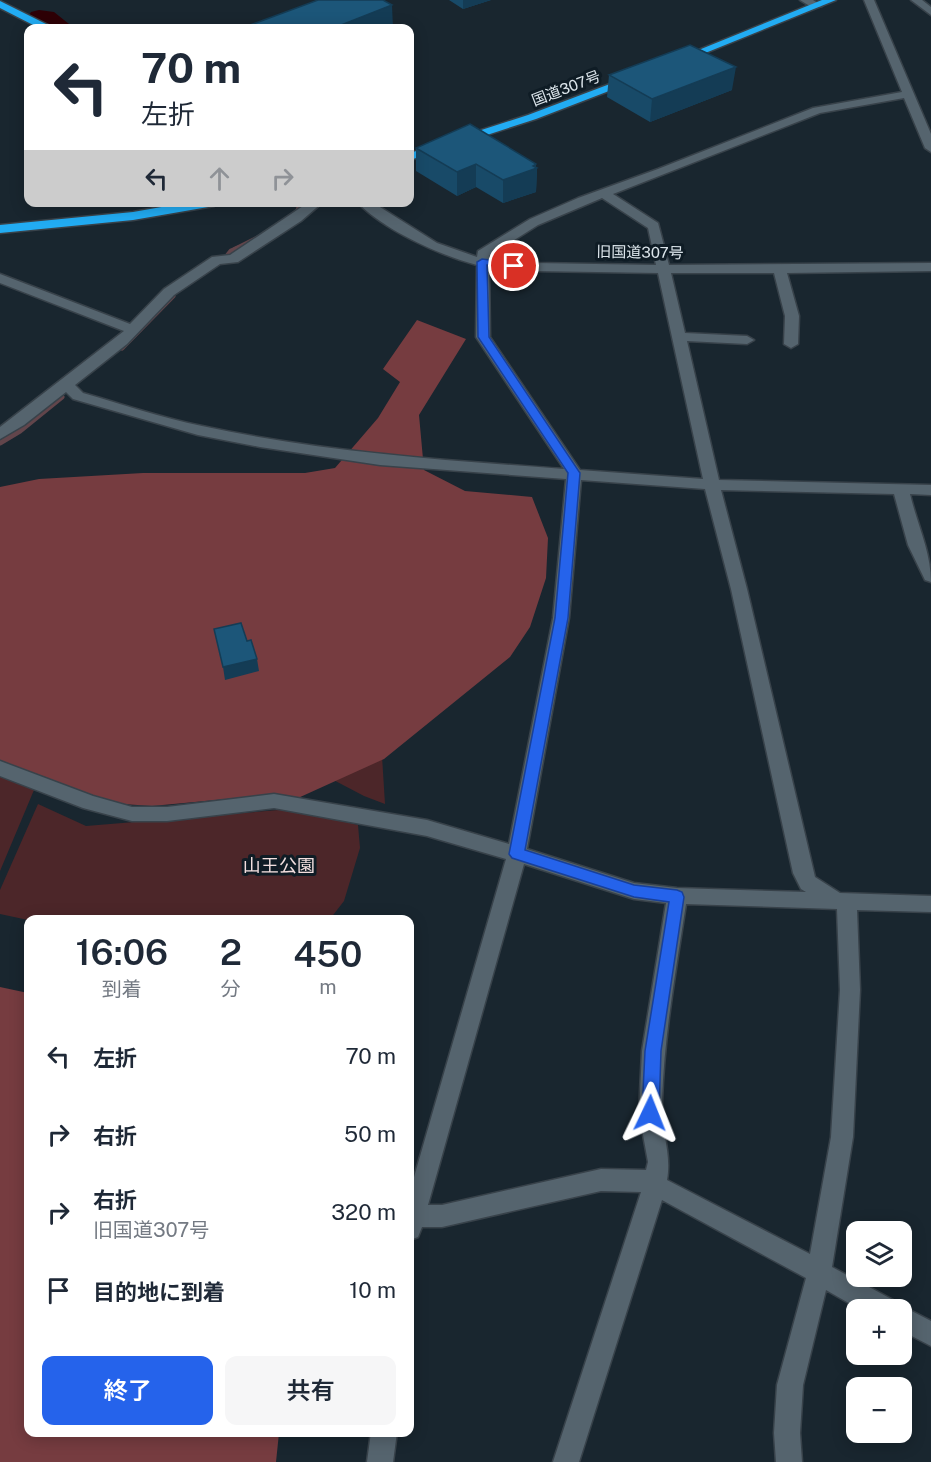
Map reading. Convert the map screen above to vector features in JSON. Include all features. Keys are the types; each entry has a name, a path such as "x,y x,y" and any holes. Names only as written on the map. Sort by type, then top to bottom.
{"highway":[{"path":"667,64 831,0"},
{"path":"0,4 38,24"},
{"name":"国道307号","path":"414,156 532,117 645,73"},
{"path":"0,229 133,216 185,207"}],"street":[{"path":"805,0 817,6"},
{"path":"869,0 931,148"},
{"path":"916,0 930,11"},
{"path":"414,1212 517,854 561,618 574,473 483,337 483,254 534,222 824,108 908,94"},
{"path":"603,193 654,226 803,873 808,883 821,893 842,900"},
{"path":"0,434 67,386 133,330 169,292 225,259 244,252 311,207"},
{"name":"旧国道307号","path":"371,207 431,245 482,262 530,266 665,269 931,267"},
{"path":"780,269 792,316 791,344"},
{"path":"0,278 133,330"},
{"path":"680,337 747,340"},
{"path":"67,386 78,396 198,430 380,460 712,485 931,490"},
{"path":"901,490 910,530 931,576"},
{"path":"0,768 90,803 132,814 167,814 274,801 291,802 427,828 634,891 677,897 931,904"},
{"path":"566,1462 655,1185 659,1162 650,1113 653,1051 677,897"},
{"path":"789,1462 787,1433 790,1385 819,1272 843,1126 850,990 842,900"},
{"path":"414,1221 601,1180 647,1181 867,1299"},
{"path":"912,1324 931,1334"},
{"path":"380,1462 383,1437"}],"green space":[{"path":"380,724 385,804 364,796 303,764"},
{"path":"0,774 34,790 0,871"},
{"name":"山王公園","path":"38,804 86,826 291,809 358,825 360,848 344,901 333,915 24,915 24,919 0,914 0,890"}],"shaded area":[{"path":"417,320 466,339 419,415 424,470 465,491 532,497 548,538 546,578 530,627 510,657 384,759 298,798 268,795 152,806 108,803 0,761 0,487 39,479 143,473 305,473 335,468 378,418 400,382 383,369"},
{"path":"0,987 24,992 24,1437 279,1437 276,1462 0,1462"}],"building":[{"path":"318,0 383,0 392,5 344,24 253,24"},
{"path":"690,45 736,67 652,99 609,75"},
{"path":"470,124 536,164 533,166 537,168 503,180 476,164 457,172 416,148"},
{"path":"241,623 247,641 251,640 257,659 223,667 214,629"}],"waterway":[{"path":"39,17 46,17 57,24"},
{"path":"296,214 299,207"},
{"path":"235,249 259,237"},
{"path":"224,260 231,251 238,248"},
{"path":"122,348 173,296"},
{"path":"0,443 20,431 62,397"}],"route":[{"path":"514,266 482,262 484,272 483,337 574,473 561,618 517,854 634,891 677,897 653,1051 650,1113"}]}
